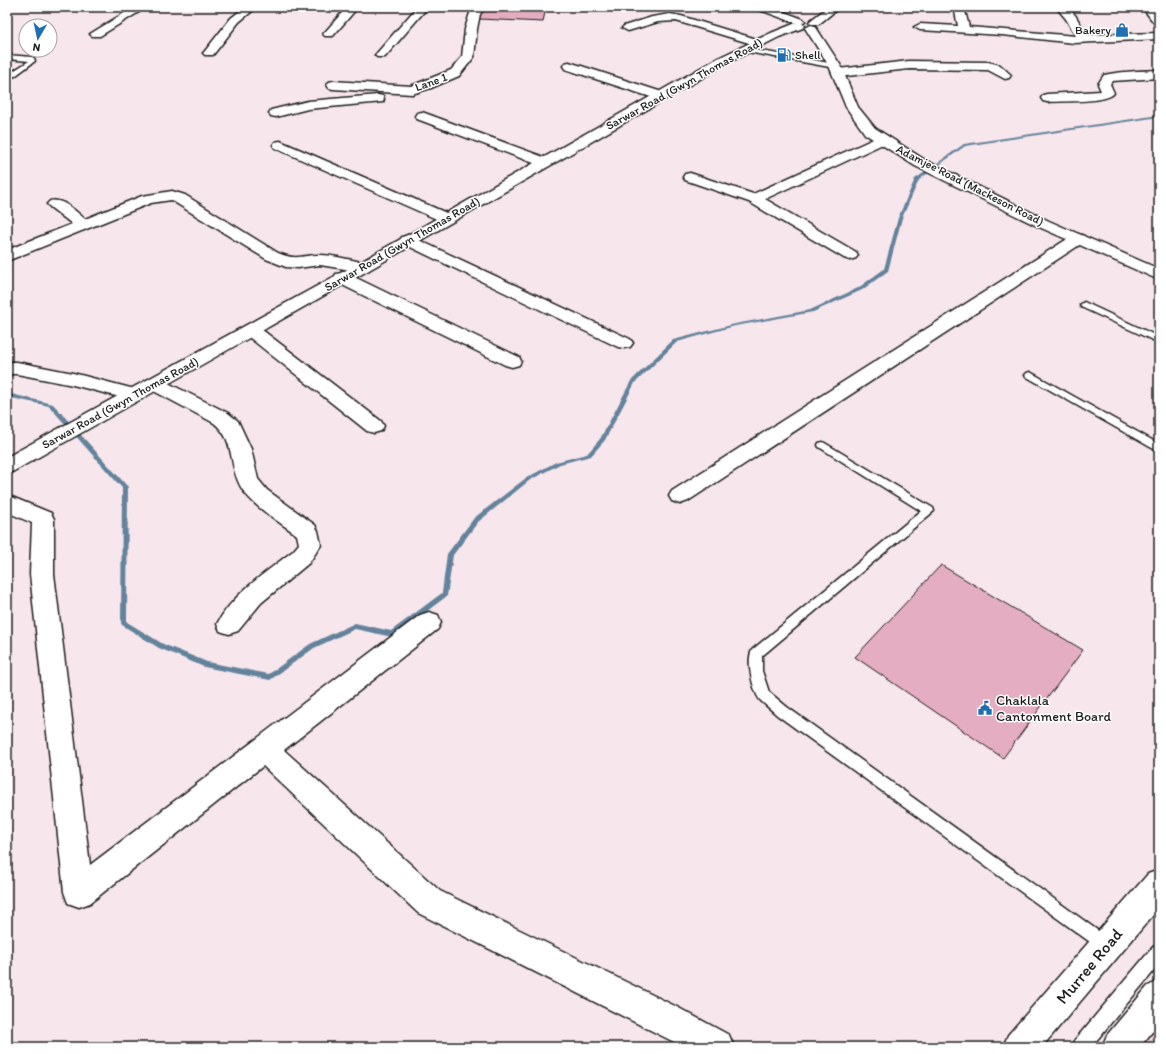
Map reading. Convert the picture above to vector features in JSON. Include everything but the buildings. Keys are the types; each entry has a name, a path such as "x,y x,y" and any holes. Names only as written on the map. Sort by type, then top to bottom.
{"street":[{"path":"96,34 142,7"},
{"path":"208,53 235,20 252,7"},
{"path":"328,34 353,7"},
{"path":"381,55 423,7"},
{"name":"Lane 1","path":"333,84 412,90 455,73 468,57 471,29 475,13 481,7"},
{"path":"761,7 806,23"},
{"name":"Sarwar Road (Gwyn Thomas Road)","path":"806,23 818,7"},
{"name":"Sarwar Road (Gwyn Thomas Road)","path":"7,466 251,330 660,96 744,50 806,23 835,7"},
{"path":"959,7 964,29"},
{"path":"1061,7 1071,16 1083,39"},
{"path":"1147,7 1159,22"},
{"path":"628,28 655,18 677,18 759,43"},
{"name":"Adamjee Road (Mackeson Road)","path":"806,23 837,70 852,107 870,132 920,163 1078,239 1159,275"},
{"path":"920,27 1031,34 1062,40 1159,36"},
{"path":"837,70 909,65 972,66 996,68 1005,75"},
{"path":"569,66 660,96"},
{"path":"1047,98 1103,95 1108,93 1104,84 1108,78 1118,76 1159,74"},
{"path":"276,112 308,105 392,98 412,90"},
{"path":"422,116 544,162"},
{"path":"754,199 882,139"},
{"path":"280,145 446,218"},
{"path":"690,177 754,199 850,254"},
{"path":"7,256 147,199 172,196 180,198 272,256 286,262 298,263 320,260 363,266"},
{"path":"55,204 84,225"},
{"path":"680,496 1078,239"},
{"path":"408,240 624,343"},
{"path":"342,278 512,361"},
{"path":"251,330 374,426"},
{"path":"7,368 17,368 73,379 135,395"},
{"path":"155,384 221,418 231,426 242,449 248,481 259,495 307,531 310,545 301,557 253,596 229,624"},
{"path":"7,503 43,519 42,574 79,892 429,622"},
{"path":"264,749 429,902 664,1018 717,1047"},
{"name":"Murree Road","path":"1020,1047 1159,885"},
{"path":"1119,1047 1159,997"}],"lane":[{"path":"744,50 837,70"},
{"path":"7,56 32,58 32,61 14,75 7,77"},
{"path":"1084,305 1159,340"},
{"path":"1030,375 1159,449"},
{"path":"823,445 928,511 756,654 756,671 764,695 782,711 1107,945"},
{"path":"1080,1047 1159,953"}],"shaded area":[{"path":"1159,1017 1159,1047 1133,1047"}],"waterway":[{"path":"938,164 964,145 1159,116"},
{"path":"7,395 51,405 125,487 124,623 161,646 206,665 270,677 312,646 355,626 392,634 445,594 450,554 476,520 528,479 558,463 589,455 602,440 633,382 675,341 735,325 811,311 860,289 886,270 900,218 917,179 926,173"}],"place":[{"name":"Bakery","path":"1122,30"},
{"name":"Shell","path":"784,55"},
{"name":"Chaklala Cantonment Board","path":"985,708"}]}
